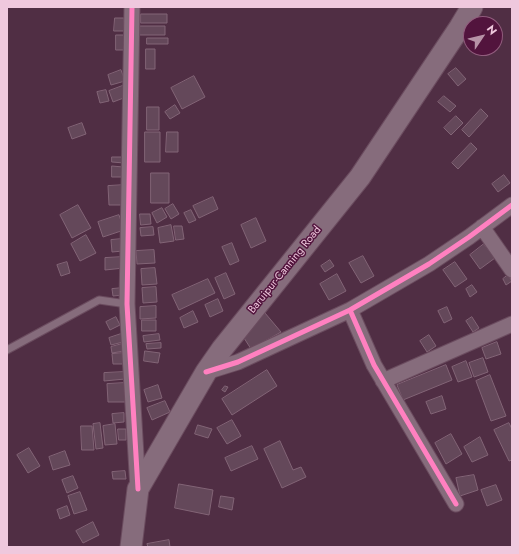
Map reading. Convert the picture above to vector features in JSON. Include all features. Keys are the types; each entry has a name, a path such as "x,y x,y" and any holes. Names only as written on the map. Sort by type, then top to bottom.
{"main road":[{"name":"Baruipur-Canning Road","path":"132,547 138,489 206,372 222,349 360,177 472,7"}],"street":[{"path":"132,7 127,304 138,489"},
{"path":"206,372 238,362 350,310 429,264 512,205"},
{"path":"482,227 512,270"},
{"path":"350,310 365,348 383,381 456,504"},
{"path":"383,381 512,324"}],"lane":[{"path":"7,350 99,300 127,304"}],"building":[{"path":"141,14 167,14 167,23 141,23"},
{"path":"115,18 124,18 124,31 114,31"},
{"path":"140,26 165,26 165,35 140,35"},
{"path":"116,35 127,35 127,50 116,50"},
{"path":"147,38 168,38 168,44 147,44"},
{"path":"146,49 155,49 155,69 146,69"},
{"path":"456,68 466,79 458,86 448,74"},
{"path":"121,70 125,81 111,85 108,75"},
{"path":"194,76 205,97 182,109 171,88"},
{"path":"125,85 129,96 113,102 109,91"},
{"path":"106,90 109,101 100,103 97,92"},
{"path":"444,96 456,106 450,112 438,102"},
{"path":"175,105 180,113 170,119 165,112"},
{"path":"147,107 159,107 159,130 147,130"},
{"path":"481,109 488,116 469,137 462,130"},
{"path":"456,116 463,123 451,135 444,128"},
{"path":"82,123 86,134 72,139 68,128"},
{"path":"145,132 160,132 160,162 145,162"},
{"path":"167,132 178,132 178,152 166,152"},
{"path":"471,143 477,149 458,169 452,163"},
{"path":"112,157 125,157 124,163 112,162"},
{"path":"112,166 123,167 123,177 112,177"},
{"path":"151,173 169,173 169,203 151,203"},
{"path":"504,175 510,183 498,192 492,184"},
{"path":"125,185 126,205 109,205 108,186"},
{"path":"213,197 218,209 199,218 193,206"},
{"path":"173,204 179,214 171,219 165,209"},
{"path":"78,205 91,228 72,238 60,215"},
{"path":"162,208 167,217 157,223 152,213"},
{"path":"191,210 196,220 189,223 184,213"},
{"path":"140,214 150,214 151,224 141,225"},
{"path":"119,215 124,230 103,237 98,222"},
{"path":"256,218 266,241 251,248 241,225"},
{"path":"171,225 174,241 160,243 158,228"},
{"path":"174,226 182,226 184,239 176,240"},
{"path":"153,227 154,235 141,236 140,228"},
{"path":"86,235 96,253 80,261 71,244"},
{"path":"122,239 123,251 112,252 111,240"},
{"path":"232,243 239,261 230,265 222,247"},
{"path":"484,244 495,258 480,269 470,255"},
{"path":"154,250 155,263 137,264 136,251"},
{"path":"363,256 374,276 361,283 349,263"},
{"path":"123,257 124,268 105,270 105,258"},
{"path":"330,260 334,266 325,272 321,266"},
{"path":"67,262 70,273 61,276 57,265"},
{"path":"455,262 467,279 455,287 443,270"},
{"path":"155,268 157,284 142,285 141,269"},
{"path":"226,273 235,294 224,299 215,278"},
{"path":"337,274 346,291 329,300 320,284"},
{"path":"508,275 512,281 506,285 503,279"},
{"path":"208,279 215,293 179,310 172,295"},
{"path":"472,285 477,292 470,297 466,289"},
{"path":"156,287 157,302 143,303 142,288"},
{"path":"123,288 124,295 113,296 112,289"},
{"path":"218,299 223,311 210,317 205,305"},
{"path":"156,306 156,318 140,319 140,307"},
{"path":"447,307 452,319 444,323 438,311"},
{"path":"193,311 198,322 184,328 180,318"},
{"path":"265,313 281,332 251,349 244,338"},
{"path":"116,317 120,325 110,330 106,322"},
{"path":"472,317 479,328 473,332 466,321"},
{"path":"142,320 156,320 156,331 142,331"},
{"path":"121,334 123,342 111,345 109,338"},
{"path":"159,334 160,340 144,342 143,336"},
{"path":"429,335 436,346 427,352 420,341"},
{"path":"497,342 501,354 486,359 482,348"},
{"path":"161,343 161,348 147,349 146,344"},
{"path":"122,344 124,351 112,353 111,347"},
{"path":"145,351 160,353 158,363 144,361"},
{"path":"124,353 124,364 113,364 112,354"},
{"path":"483,358 488,372 474,377 469,363"},
{"path":"466,361 472,377 458,382 452,367"},
{"path":"446,365 452,380 403,400 397,385"},
{"path":"267,370 277,386 232,415 222,399"},
{"path":"124,372 125,379 104,381 104,373"},
{"path":"490,375 506,416 491,421 476,381"},
{"path":"125,383 126,402 108,402 107,384"},
{"path":"158,385 162,398 148,402 144,390"},
{"path":"225,386 228,387 225,392 222,390"},
{"path":"442,396 446,409 431,414 426,402"},
{"path":"165,401 170,412 152,420 147,408"},
{"path":"124,413 124,422 113,423 112,414"},
{"path":"232,420 241,436 227,444 217,428"},
{"path":"100,423 103,448 96,449 93,424"},
{"path":"509,423 512,429 512,460 509,461 494,430"},
{"path":"115,424 117,444 105,445 103,426"},
{"path":"198,425 212,429 208,438 195,434"},
{"path":"81,426 92,426 94,450 82,450"},
{"path":"118,429 126,429 126,440 119,440"},
{"path":"451,434 462,454 446,464 435,443"},
{"path":"480,437 488,455 472,462 464,447"},
{"path":"280,441 293,470 301,467 306,477 282,488 264,449"},
{"path":"252,446 258,459 231,471 225,458"},
{"path":"29,448 40,466 28,473 17,455"},
{"path":"65,451 70,465 53,470 49,457"},
{"path":"125,471 126,479 113,479 112,472"},
{"path":"474,475 478,490 460,496 456,478"},
{"path":"73,476 78,488 67,493 62,480"},
{"path":"179,484 213,490 209,515 175,508"},
{"path":"496,485 502,500 487,506 481,490"},
{"path":"80,492 87,510 74,514 68,496"},
{"path":"221,496 234,498 232,510 219,507"},
{"path":"67,506 70,515 60,519 57,510"},
{"path":"93,522 99,535 83,543 76,531"},
{"path":"169,540 170,547 148,547 147,544"}],"cycle path":[{"path":"132,7 127,304 138,489"},
{"path":"206,372 238,362 350,310 429,264 512,205"},
{"path":"350,310 374,365 456,504"}]}
